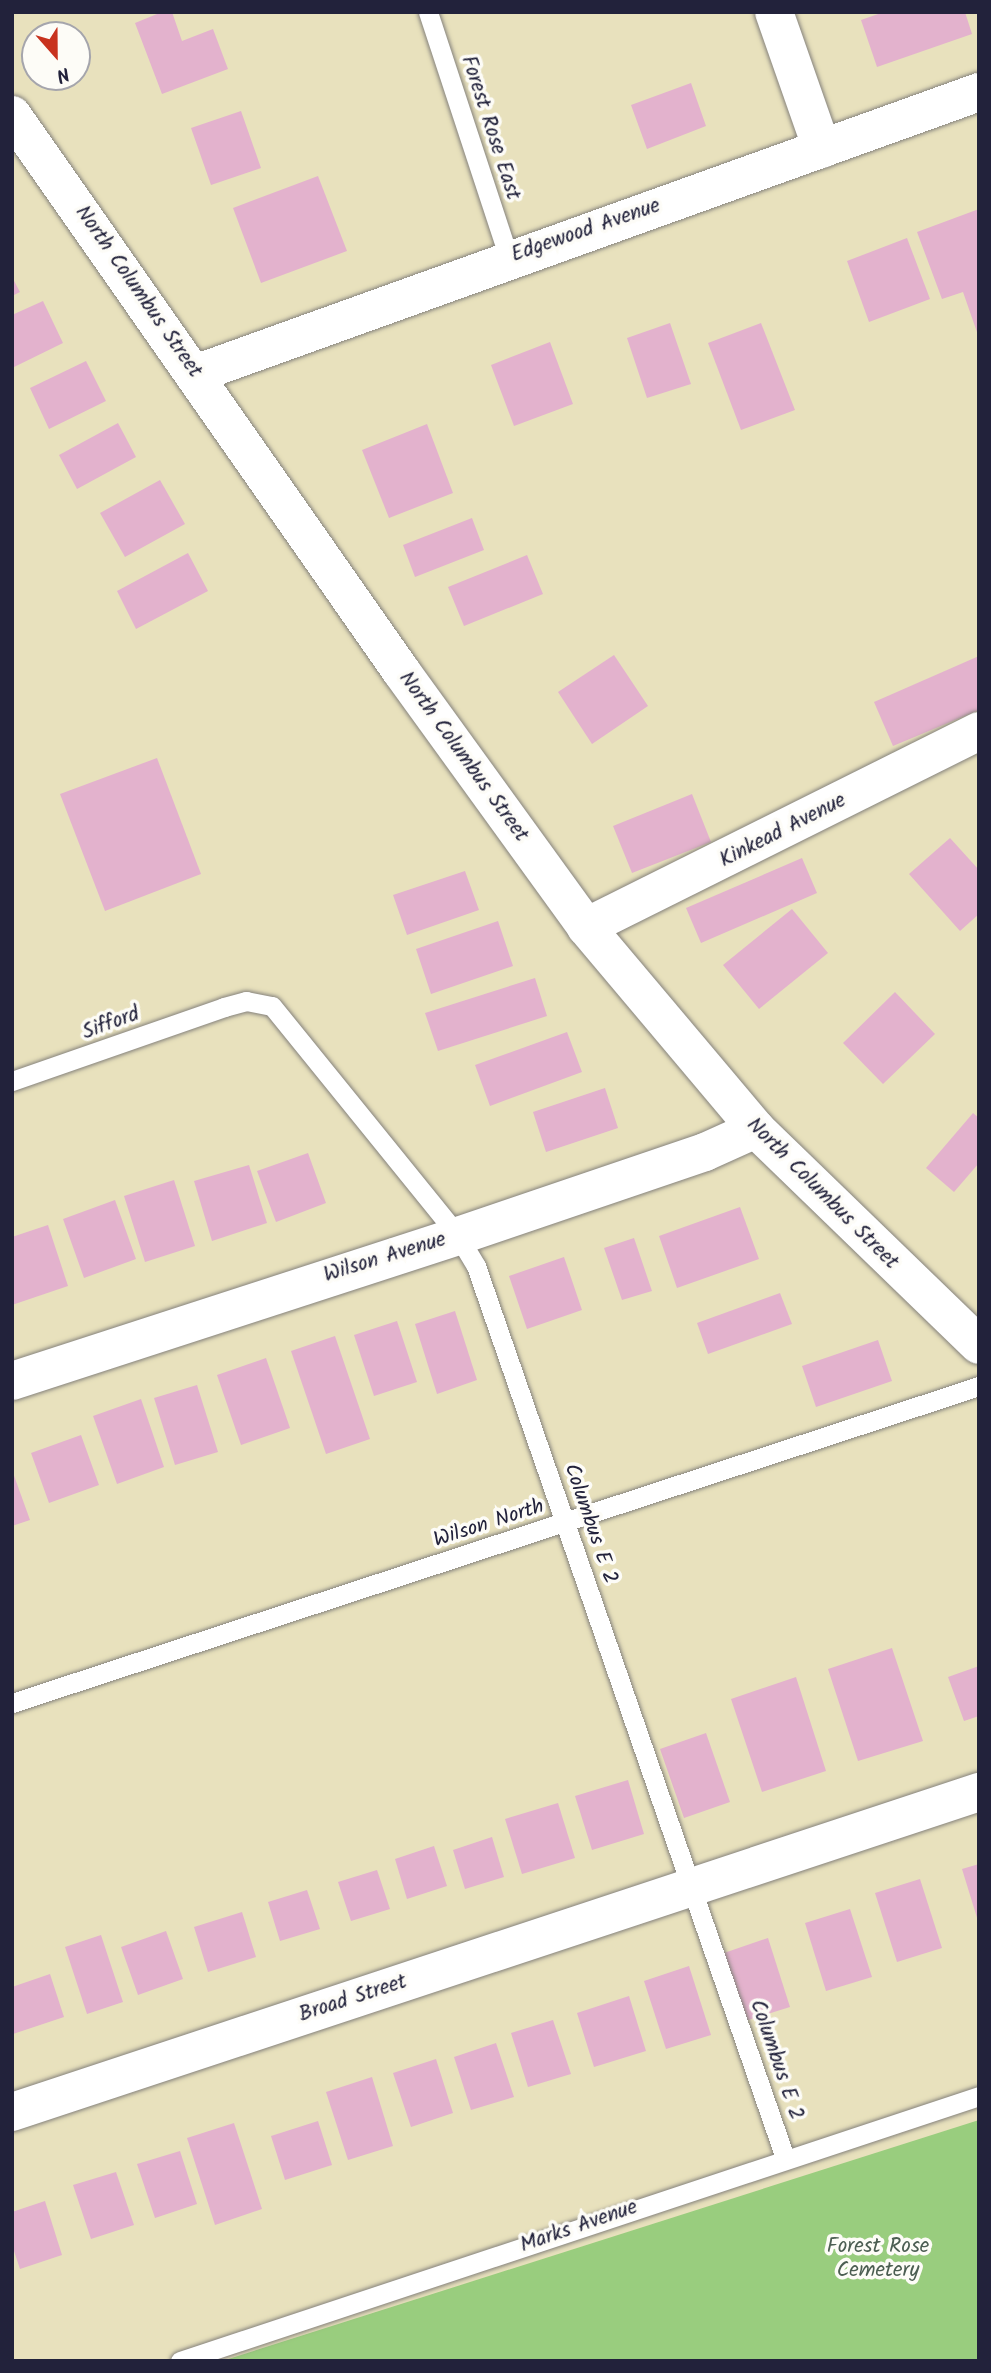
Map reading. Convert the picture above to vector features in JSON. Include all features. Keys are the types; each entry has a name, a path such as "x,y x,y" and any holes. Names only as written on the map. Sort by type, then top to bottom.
{"street":[{"path":"774,12 822,149"},
{"name":"Edgewood Avenue","path":"195,374 979,92"},
{"name":"North Columbus Street","path":"12,115 401,671 586,927 756,1129 979,1345"},
{"name":"Kinkead Avenue","path":"586,927 979,732"},
{"name":"Wilson Avenue","path":"12,1381 458,1236 705,1152 756,1129"},
{"path":"693,1886 979,1791"},
{"name":"Broad Street","path":"12,2112 693,1886"}],"lane":[{"name":"Forest Rose East","path":"428,12 509,259"},
{"name":"Columbus E 2","path":"224,1007 246,1002 272,1006 458,1236 476,1266 693,1886 785,2158"},
{"name":"Sifford","path":"12,1081 224,1007"},
{"name":"Wilson North","path":"12,1703 979,1386"},
{"name":"Marks Avenue","path":"180,2361 785,2158 979,2096"}],"green space":[{"name":"Forest Rose Cemetery","path":"979,2120 979,2361 222,2361"}],"building":[{"path":"162,12 172,12 182,41 213,29 228,69 162,94 135,23"},
{"path":"884,12 965,12 972,34 877,67 861,20"},
{"path":"691,83 706,126 647,149 631,105"},
{"path":"241,111 261,168 211,185 191,128"},
{"path":"318,176 347,251 261,283 233,208"},
{"path":"979,209 978,335 963,292 942,299 917,232"},
{"path":"907,238 930,299 869,322 847,261"},
{"path":"12,277 20,292 12,296"},
{"path":"43,301 63,343 12,368 12,315"},
{"path":"670,323 691,384 647,398 627,338"},
{"path":"761,323 795,410 741,430 708,343"},
{"path":"550,342 573,404 514,426 491,365"},
{"path":"86,361 106,401 49,429 30,388"},
{"path":"118,423 136,457 77,489 59,455"},
{"path":"427,424 453,493 389,518 362,450"},
{"path":"160,480 185,524 125,557 100,513"},
{"path":"472,518 484,550 415,577 403,545"},
{"path":"188,553 208,591 136,629 117,591"},
{"path":"527,555 543,594 464,626 448,587"},
{"path":"614,655 648,706 592,744 558,692"},
{"path":"979,656 979,710 893,746 874,702"},
{"path":"157,758 201,874 105,911 60,794"},
{"path":"692,794 711,842 632,873 613,826"},
{"path":"950,838 979,870 979,914 960,931 909,874"},
{"path":"802,858 817,893 701,943 686,908"},
{"path":"465,871 479,910 407,935 393,895"},
{"path":"792,909 828,953 759,1009 723,965"},
{"path":"498,921 513,966 431,994 416,949"},
{"path":"535,978 547,1016 438,1051 425,1013"},
{"path":"895,992 935,1034 883,1084 843,1043"},
{"path":"567,1032 582,1072 490,1106 475,1065"},
{"path":"605,1088 618,1128 546,1152 533,1112"},
{"path":"973,1113 979,1118 979,1163 954,1192 926,1168"},
{"path":"308,1153 326,1203 276,1222 257,1171"},
{"path":"249,1165 267,1223 212,1241 194,1181"},
{"path":"174,1180 195,1246 145,1262 124,1196"},
{"path":"115,1200 136,1259 84,1278 63,1219"},
{"path":"740,1207 759,1259 677,1288 659,1236"},
{"path":"48,1225 68,1286 12,1305 12,1237"},
{"path":"634,1238 652,1291 622,1300 604,1248"},
{"path":"564,1257 582,1310 527,1329 509,1276"},
{"path":"780,1293 792,1324 708,1354 697,1323"},
{"path":"455,1311 477,1380 437,1394 415,1324"},
{"path":"397,1321 417,1382 374,1396 354,1335"},
{"path":"335,1336 370,1439 326,1454 291,1351"},
{"path":"878,1340 892,1381 816,1407 802,1366"},
{"path":"266,1358 290,1428 241,1445 217,1375"},
{"path":"197,1385 218,1452 175,1465 154,1398"},
{"path":"141,1399 164,1467 117,1484 93,1416"},
{"path":"81,1435 99,1485 49,1503 31,1453"},
{"path":"12,1470 30,1520 12,1526"},
{"path":"892,1648 923,1741 858,1761 828,1669"},
{"path":"979,1666 979,1716 964,1721 948,1677"},
{"path":"796,1677 826,1771 762,1792 731,1699"},
{"path":"706,1733 730,1802 684,1818 660,1749"},
{"path":"628,1780 644,1834 592,1850 575,1796"},
{"path":"558,1803 575,1858 522,1874 505,1819"},
{"path":"492,1837 504,1877 465,1889 453,1850"},
{"path":"434,1846 447,1886 407,1899 395,1859"},
{"path":"979,1864 979,1921 978,1921 962,1869"},
{"path":"377,1870 390,1909 351,1921 338,1882"},
{"path":"920,1879 942,1948 897,1962 875,1893"},
{"path":"307,1890 320,1929 280,1941 268,1902"},
{"path":"850,1909 872,1977 826,1991 805,1923"},
{"path":"242,1912 256,1957 208,1972 194,1927"},
{"path":"166,1931 183,1979 138,1995 121,1947"},
{"path":"101,1935 123,2002 87,2014 65,1947"},
{"path":"768,1938 790,2007 745,2021 724,1953"},
{"path":"689,1966 711,2035 666,2049 644,1981"},
{"path":"50,1974 64,2017 13,2034 12,1987"},
{"path":"629,1996 646,2051 594,2067 577,2013"},
{"path":"553,2020 571,2074 528,2087 511,2033"},
{"path":"496,2043 514,2097 471,2110 454,2057"},
{"path":"436,2059 453,2113 411,2127 393,2073"},
{"path":"372,2077 393,2146 348,2160 326,2092"},
{"path":"318,2121 332,2165 285,2180 271,2136"},
{"path":"234,2123 262,2209 215,2225 187,2138"},
{"path":"180,2151 197,2204 155,2218 137,2164"},
{"path":"116,2172 134,2225 91,2239 73,2185"},
{"path":"45,2201 62,2255 20,2269 12,2245 12,2212"}]}
